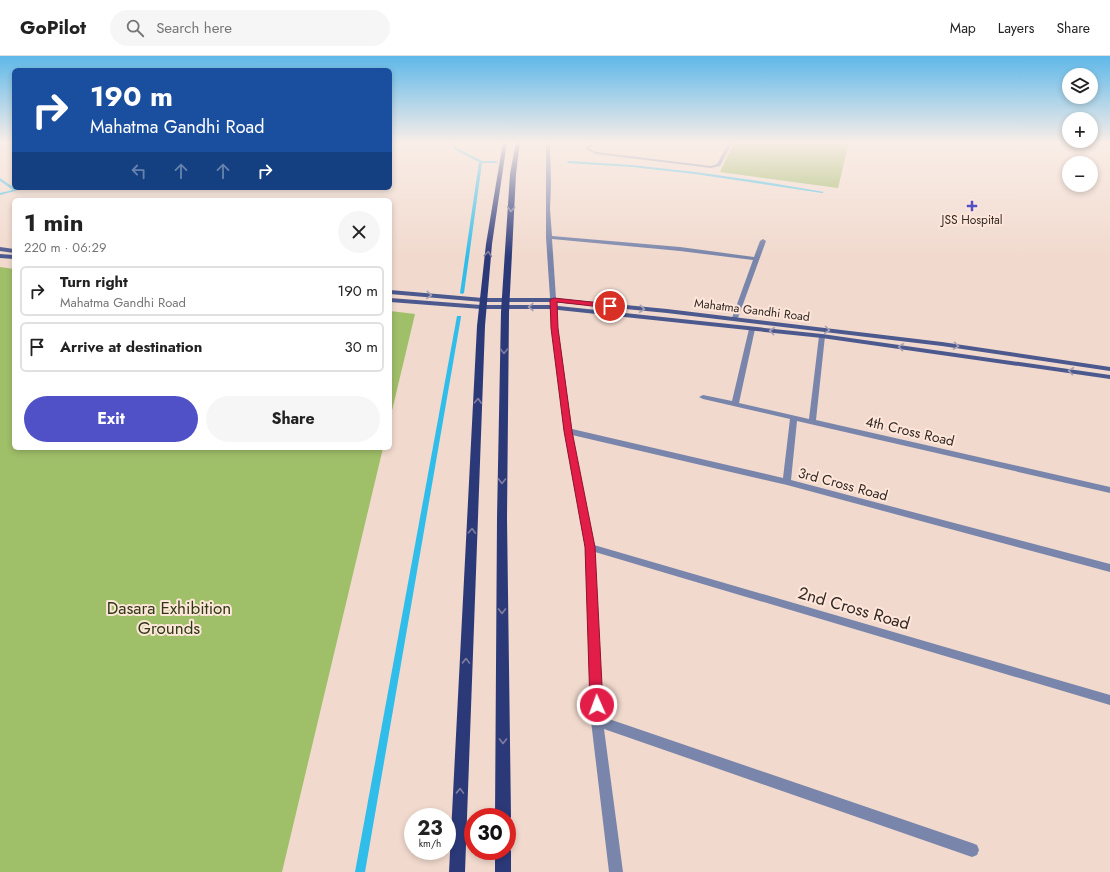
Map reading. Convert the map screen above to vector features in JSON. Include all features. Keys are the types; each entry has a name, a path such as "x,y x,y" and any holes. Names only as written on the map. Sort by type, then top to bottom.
{"main road":[{"path":"457,872 484,292 489,244 499,180"},
{"path":"503,808 502,518 505,312 513,180"},
{"path":"0,249 12,251"},
{"path":"0,256 12,257"},
{"name":"Mahatma Gandhi Road","path":"392,292 735,318 942,344 1110,369"},
{"name":"Mahatma Gandhi Road","path":"392,300 481,307 554,304 822,336 1110,377"},
{"path":"503,860 503,872"}],"street":[{"path":"548,180 550,196 548,209 549,237 555,328 568,431 590,547 597,721 616,872"},
{"path":"549,237 680,249 756,259"},
{"path":"735,318 763,241"},
{"path":"735,403 752,328"},
{"path":"812,422 822,336"},
{"name":"4th Cross Road","path":"704,397 1110,490"},
{"path":"787,482 794,418"},
{"name":"3rd Cross Road","path":"568,431 787,482 1110,568"},
{"name":"2nd Cross Road","path":"590,547 1110,700"},
{"path":"597,721 972,850"}],"green space":[{"path":"780,180 840,180 838,188"},
{"name":"Dasara Exhibition Grounds","path":"0,267 12,269 12,450 383,450 282,872 0,872"},
{"path":"392,311 415,314 392,411"}],"waterway":[{"path":"1,180 12,188"},
{"path":"462,293 478,180"},
{"path":"745,180 822,192"},
{"path":"0,194 16,190"},
{"path":"360,872 459,317"}],"place":[{"name":"JSS Hospital","path":"972,206"}],"route":[{"path":"597,705 590,547 568,431 555,328 554,300 610,306"}]}
